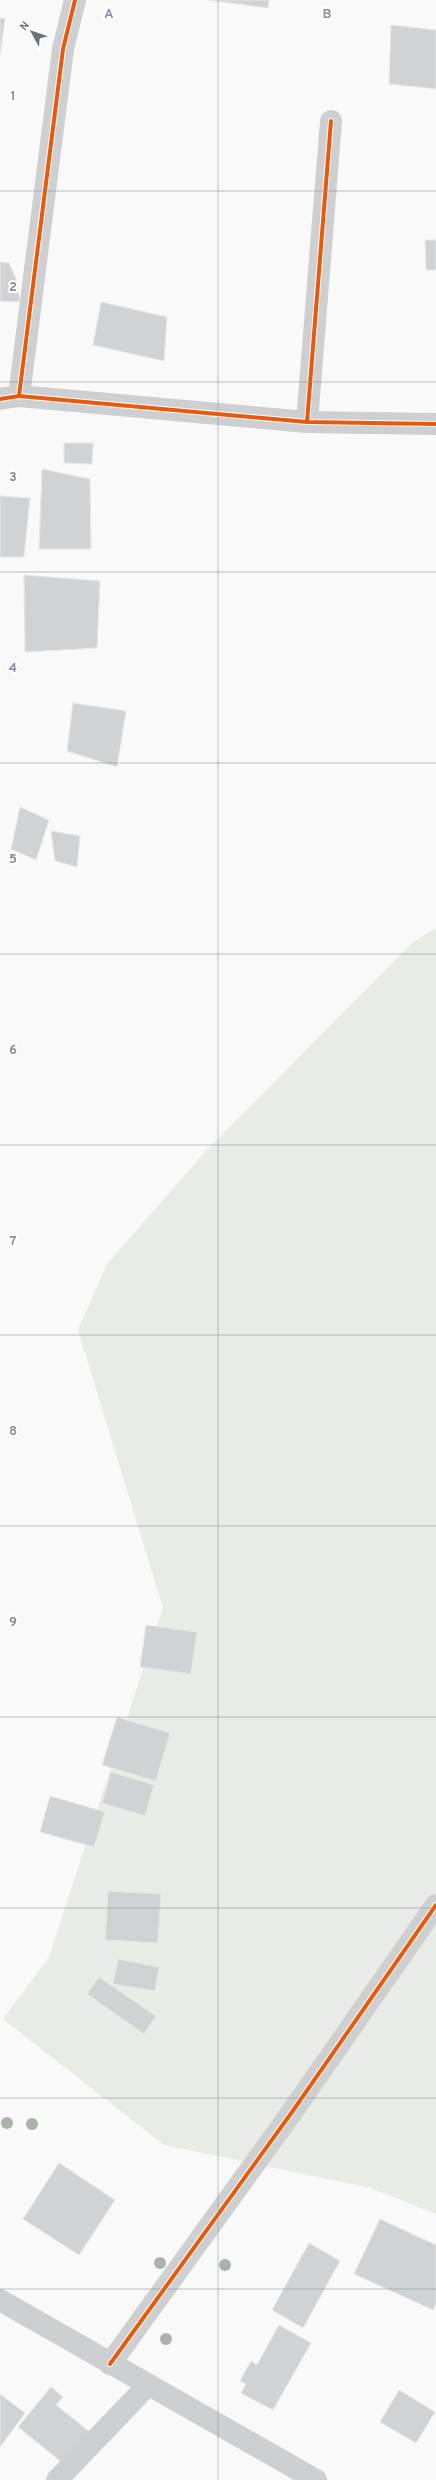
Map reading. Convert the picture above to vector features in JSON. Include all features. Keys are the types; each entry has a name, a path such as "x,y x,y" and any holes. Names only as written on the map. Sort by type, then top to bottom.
{"street":[{"path":"75,0 63,49 10,397 307,422 436,424"},
{"path":"307,422 331,122"},
{"path":"110,2364 292,2112 436,1905"},
{"path":"0,2300 316,2480"},
{"path":"57,2480 148,2385"}],"shaded area":[{"path":"436,928 436,2214 371,2188 164,2145 3,2019 49,1957 163,1608 78,1330 107,1264 205,1152 412,943"}],"building":[{"path":"208,0 269,0 268,8"},
{"path":"0,18 5,19 0,56"},
{"path":"391,25 436,30 436,89 389,84"},
{"path":"425,240 436,240 436,270 426,270"},
{"path":"0,262 9,263 16,279 20,302 0,301"},
{"path":"101,302 167,317 164,361 93,345"},
{"path":"64,443 93,443 92,464 64,463"},
{"path":"42,469 90,479 91,549 39,549"},
{"path":"0,496 30,498 24,557 0,557"},
{"path":"24,575 100,581 97,648 25,652"},
{"path":"73,703 126,711 117,767 67,751"},
{"path":"20,807 49,820 36,860 11,849"},
{"path":"51,831 80,836 77,867 55,861"},
{"path":"146,1625 197,1632 191,1674 140,1667"},
{"path":"117,1717 170,1733 156,1781 102,1765"},
{"path":"111,1772 154,1785 145,1816 102,1803"},
{"path":"50,1796 105,1812 94,1847 40,1832"},
{"path":"108,1891 161,1894 158,1943 105,1940"},
{"path":"118,1959 159,1967 155,1991 113,1984"},
{"path":"99,1977 156,2016 144,2034 87,1994"},
{"path":"59,2163 115,2200 79,2255 23,2219"},
{"path":"380,2219 436,2245 436,2304 433,2310 354,2274"},
{"path":"309,2243 340,2261 303,2328 272,2310"},
{"path":"279,2325 311,2343 273,2410 241,2393 246,2384 240,2381 251,2361 257,2365"},
{"path":"51,2387 63,2397 56,2405 90,2432 64,2464 18,2427"},
{"path":"399,2390 435,2412 416,2443 380,2422"},
{"path":"0,2394 25,2413 0,2447"}],"cycle path":[{"path":"19,396 63,49 75,0"},
{"path":"307,422 331,121"},
{"path":"0,399 19,396 307,422 436,424"},
{"path":"110,2364 292,2112 436,1905"}]}
